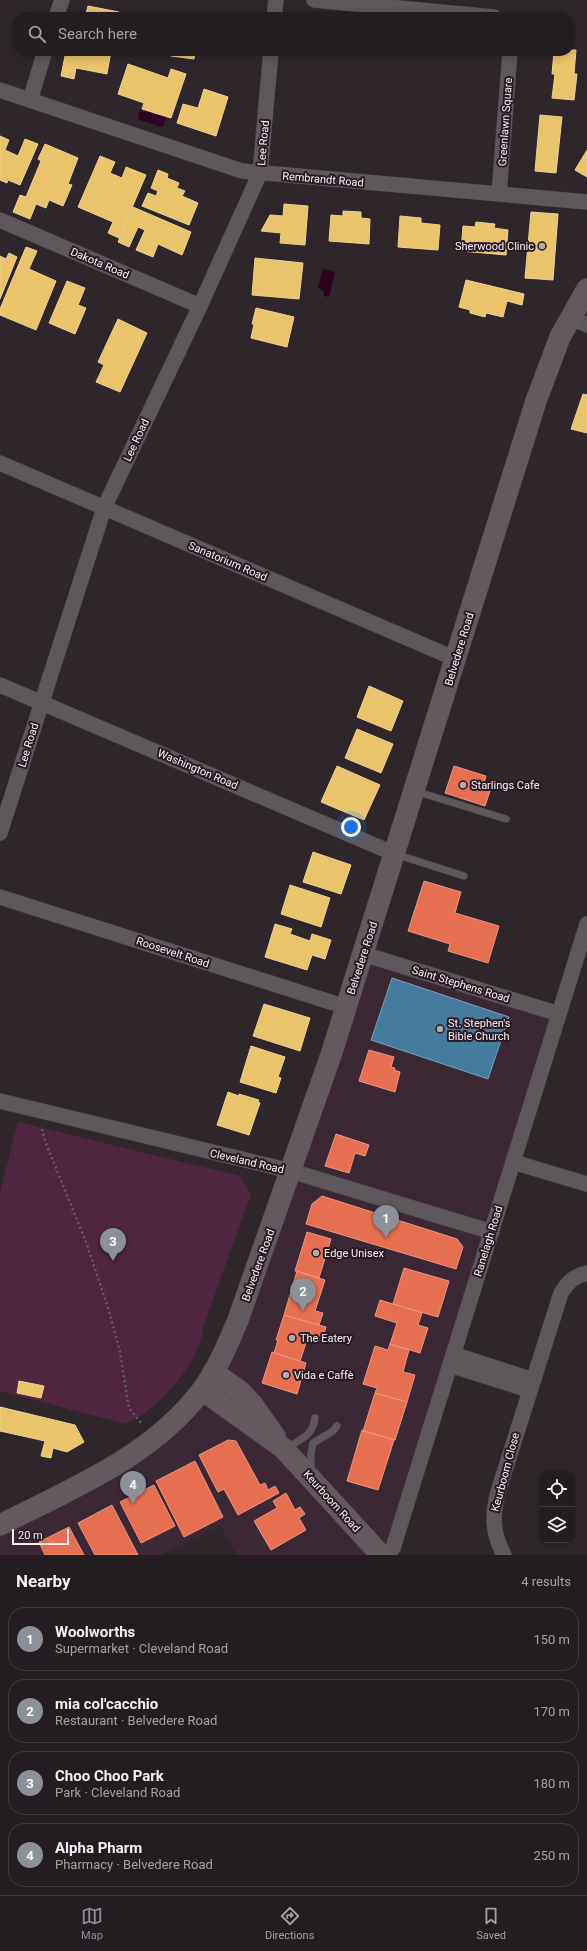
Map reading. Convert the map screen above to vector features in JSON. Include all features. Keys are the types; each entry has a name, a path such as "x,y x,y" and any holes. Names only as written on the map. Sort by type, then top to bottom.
{"main road":[{"name":"Belvedere Road","path":"0,1525 125,1460 163,1430 202,1390 213,1372 238,1320 291,1171 346,1007 415,791 536,401 560,337 578,321 587,289"},
{"name":"Keurboom Road","path":"213,1372 245,1396 266,1422 284,1449 380,1555"},
{"name":"Keurboom Road","path":"202,1390 284,1449"}],"street":[{"path":"58,12 62,0"},
{"path":"275,12 276,0"},
{"path":"314,0 441,12"},
{"path":"30,100 44,56"},
{"name":"Lee Road","path":"0,833 104,508 200,306 260,173 271,56"},
{"name":"Greenlawn Square","path":"499,194 510,56"},
{"name":"Rembrandt Road","path":"0,90 236,169 260,173 587,202"},
{"name":"Dakota Road","path":"0,220 200,306"},
{"name":"Sanatorium Road","path":"0,463 456,658"},
{"name":"Washington Road","path":"0,685 395,854"},
{"name":"Roosevelt Road","path":"0,896 346,1007"},
{"name":"Ranelagh Road","path":"385,1555 393,1548 587,924"},
{"name":"Saint Stephens Road","path":"363,954 559,1014"},
{"name":"Cleveland Road","path":"0,1101 291,1171 492,1232"},
{"path":"513,1162 587,1184"},
{"name":"Keurboom Close","path":"504,1555 493,1523 493,1511 531,1385 561,1293 573,1278 587,1273"},
{"path":"452,1360 531,1385"}],"lane":[{"path":"415,791 506,819"},
{"path":"395,854 464,876"},
{"path":"284,1449 309,1435 313,1428 315,1418"},
{"path":"317,1486 311,1470 310,1461 313,1443 333,1431 337,1426"}],"path":[{"path":"42,1124 45,1141 86,1242 109,1311 120,1352 129,1408 141,1423"}],"shaded area":[{"path":"142,109 166,117 163,127 139,120 138,113"},
{"path":"323,269 335,272 329,297 324,296 324,292 318,287"},
{"path":"363,954 559,1014 385,1555 237,1555 220,1525 161,1555 0,1555 0,1525 110,1469 202,1390"},
{"path":"18,1122 240,1176 251,1194 203,1327 202,1338 198,1350 192,1361 167,1393 150,1409 126,1424 0,1391 0,1193"}],"building: Homes":[{"path":"88,6 119,12 86,12"},
{"path":"576,50 574,74 577,74 574,100 552,98 555,74 552,74 554,56 575,56"},
{"path":"65,56 110,56 107,74 76,68 74,79 61,76"},
{"path":"171,56 194,56 194,59"},
{"path":"128,64 168,78 171,69 186,74 171,118 142,109 144,103 118,94"},
{"path":"204,89 228,97 216,136 177,123 183,104 198,108"},
{"path":"540,115 562,117 556,173 535,171"},
{"path":"0,136 9,140 5,150 18,156 25,139 38,144 20,185 8,180 7,183 0,180"},
{"path":"45,144 78,158 68,184 72,185 63,206 49,200 46,208 36,204 30,219 13,212 20,195 26,197 41,161 38,159"},
{"path":"587,150 587,177 575,170"},
{"path":"100,156 115,162 110,173 122,178 126,167 146,175 119,238 108,233 113,222 78,207"},
{"path":"158,170 168,174 167,178 179,183 177,188 185,191 182,196 198,203 189,225 142,206 148,193 156,196 158,191 151,188"},
{"path":"284,204 308,206 305,245 280,243 281,233 261,231 270,215 283,216"},
{"path":"133,207 191,232 182,255 158,244 153,257 136,250 145,230 138,227 129,247 118,242"},
{"path":"343,211 361,212 361,218 370,219 369,244 329,241 331,215 343,216"},
{"name":"Sherwood Clinic","path":"531,212 558,214 553,280 525,278"},
{"path":"400,216 421,218 421,223 440,225 438,250 398,247"},
{"path":"476,222 495,224 494,228 508,230 506,255 461,251 463,226 475,227"},
{"path":"26,247 37,251 29,269 56,281 36,330 0,315 0,309"},
{"path":"9,253 17,257 0,299 0,256 6,259"},
{"path":"255,258 303,263 299,299 252,295"},
{"path":"466,280 524,294 522,305 507,301 503,317 486,313 485,317 470,313 470,310 459,307"},
{"path":"67,281 85,288 78,305 86,308 75,334 49,323"},
{"path":"256,308 294,317 287,347 251,338 254,324 252,324"},
{"path":"118,319 147,333 120,392 96,382 104,365 98,362"},
{"path":"583,394 587,395 587,433 571,429"},
{"path":"369,686 403,701 391,731 357,717"},
{"path":"357,729 393,744 381,773 345,758"},
{"path":"337,766 380,785 364,820 321,802"},
{"path":"313,852 351,865 341,894 303,882"},
{"path":"290,885 330,898 321,927 281,914"},
{"path":"275,924 292,929 290,934 310,941 312,934 331,940 325,959 312,955 307,970 265,957"},
{"path":"264,1004 310,1018 300,1051 253,1036"},
{"path":"251,1046 285,1057 278,1077 281,1078 276,1093 240,1082"},
{"path":"228,1092 259,1100 258,1102 260,1103 249,1135 217,1125"},
{"path":"19,1381 44,1386 41,1398 17,1393"},
{"path":"0,1407 75,1425 84,1442 67,1452 53,1448 51,1458 41,1456 45,1441 0,1431"}],"building: Shops":[{"path":"454,766 486,776 484,783 492,785 485,806 445,793"},
{"path":"424,881 461,892 455,913 499,926 488,963 448,951 450,944 408,931"},
{"path":"369,1050 394,1057 391,1067 400,1072 395,1092 359,1081"},
{"path":"336,1134 369,1145 365,1156 355,1153 349,1173 325,1166"},
{"path":"322,1196 457,1239 463,1247 456,1269 306,1224 312,1204"},
{"path":"307,1232 331,1239 319,1278 295,1271"},
{"path":"404,1268 449,1281 438,1317 393,1304"},
{"path":"297,1271 325,1280 315,1311 323,1313 319,1325 284,1315"},
{"path":"380,1300 422,1313 418,1325 428,1328 420,1353 390,1344 397,1323 375,1316"},
{"path":"284,1315 326,1327 322,1341 308,1337 300,1361 274,1353 278,1340 276,1340"},
{"path":"390,1344 409,1350 403,1372 415,1375 407,1402 375,1393 377,1388 363,1384 375,1346 388,1350"},
{"path":"272,1352 306,1363 297,1394 262,1383"},
{"path":"375,1393 407,1402 395,1440 363,1431"},
{"path":"362,1430 394,1440 378,1490 347,1481"},
{"path":"228,1440 236,1441 260,1485 265,1483 268,1490 275,1486 279,1493 238,1515 224,1489 218,1492 199,1455"},
{"path":"195,1461 223,1517 184,1537 156,1481"},
{"path":"154,1485 175,1526 141,1543 120,1502"},
{"path":"286,1493 295,1510 300,1507 305,1514 299,1518 306,1530 271,1550 254,1521 277,1508 273,1501"},
{"path":"112,1505 138,1555 95,1555 78,1523"},
{"path":"69,1527 84,1555 45,1555 39,1542"}],"building: Public":[{"name":"St. Stephen's Bible Church","path":"392,978 509,1017 488,1079 371,1040"}],"place":[{"name":"Sherwood Clinic","path":"542,246"},
{"name":"Starlings Cafe","path":"463,785"},
{"name":"St. Stephen's Bible Church","path":"440,1029"},
{"name":"Woolworths","path":"386,1238"},
{"name":"Edge Unisex","path":"316,1253"},
{"name":"Choo Choo Park","path":"113,1261"},
{"name":"mia col'cacchio","path":"303,1311"},
{"name":"The Eatery","path":"292,1338"},
{"name":"Vida e Caffè","path":"286,1375"},
{"name":"Alpha Pharm","path":"133,1504"}]}
